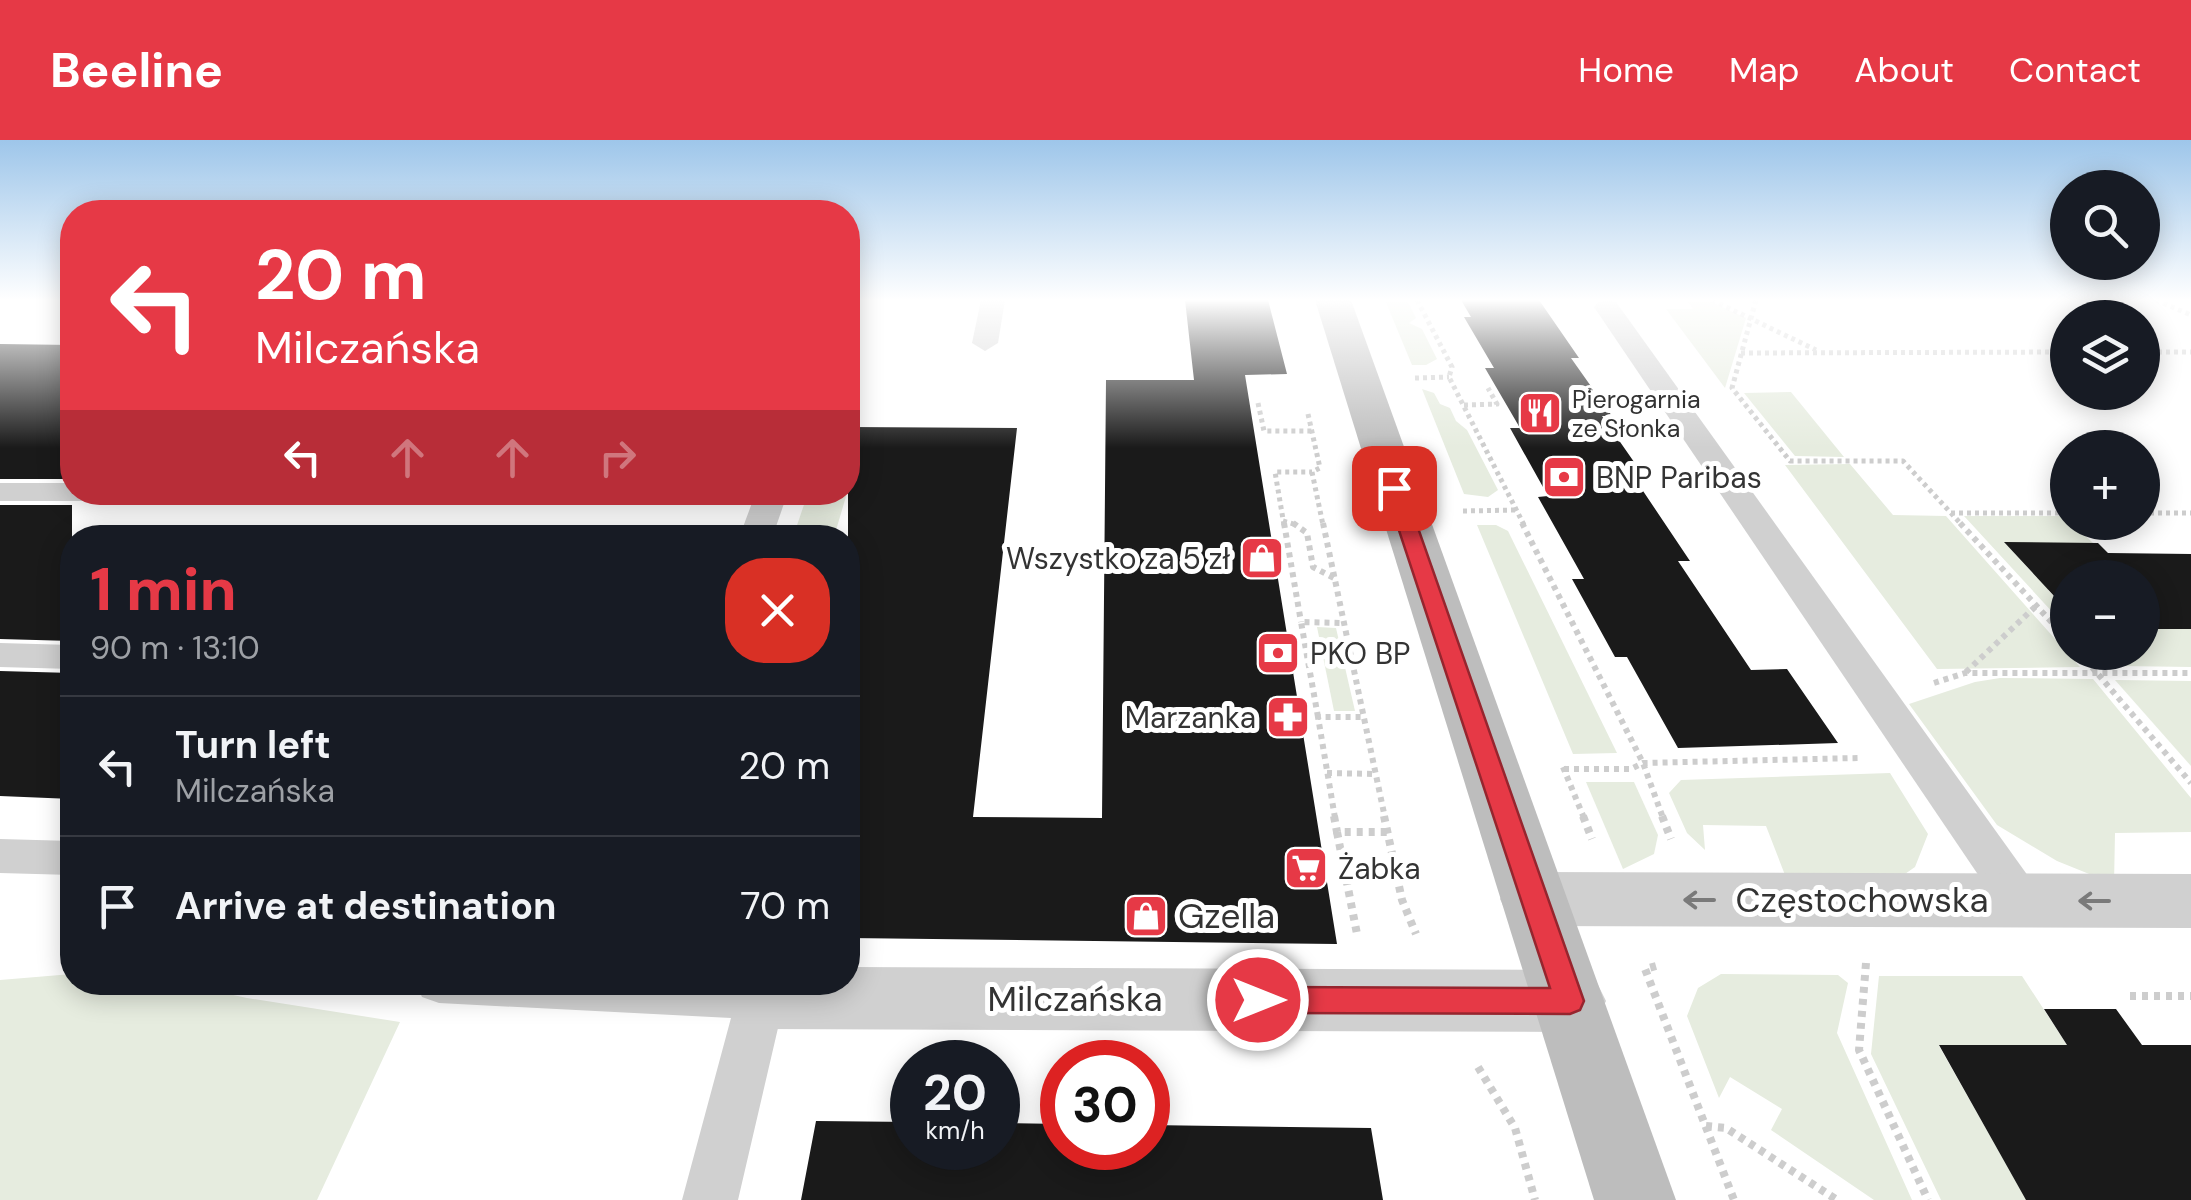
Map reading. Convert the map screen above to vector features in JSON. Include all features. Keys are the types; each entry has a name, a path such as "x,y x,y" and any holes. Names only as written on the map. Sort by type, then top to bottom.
{"street":[{"path":"1349,349 1634,1200"},
{"name":"Częstochowska","path":"1533,900 2191,901"},
{"name":"Milczańska","path":"860,993 1570,1001"}],"lane":[{"path":"1636,349 2020,900"},
{"path":"0,492 60,492"},
{"path":"0,655 60,657"},
{"path":"0,856 60,858"},
{"path":"710,1200 729,995"}],"path":[{"path":"1443,349 1452,367 1449,377 1644,763 1693,900"},
{"path":"1817,349 1822,352"},
{"path":"2050,352 1741,352 1732,388 1790,461 1903,461 2050,621"},
{"path":"2160,352 2191,352"},
{"path":"1407,378 1449,377"},
{"path":"1464,404 1497,404 1488,388"},
{"path":"1258,403 1264,431 1312,432"},
{"path":"1306,403 1320,468 1312,472 1274,472 1358,939"},
{"path":"1312,472 1402,900 1468,1052 1515,1128 1535,1200"},
{"path":"1461,512 1517,510"},
{"path":"1950,513 2050,513"},
{"path":"2160,513 2191,513"},
{"path":"1283,521 1291,520 1308,533 1313,567 1335,579"},
{"path":"1965,672 2036,606"},
{"path":"1300,622 1344,623"},
{"path":"2095,670 2191,783"},
{"path":"1883,700 1965,672 2191,673"},
{"path":"1318,717 1364,717"},
{"path":"1564,769 1631,768 1644,763 1868,758 1860,745"},
{"path":"1327,773 1376,774"},
{"path":"1337,832 1388,832"},
{"path":"1866,964 1860,1050 1928,1200"},
{"path":"1645,969 1734,1200"},
{"path":"2130,996 2191,996"},
{"path":"1706,1126 1726,1128 1837,1200"}],"shaded area":[{"path":"1406,349 1432,349 1437,359 1426,365 1412,365"},
{"path":"1696,349 1737,349 1725,388"},
{"path":"1422,389 1434,393 1467,430 1498,490 1488,497 1464,494"},
{"path":"1791,392 1844,457 1795,456 1744,393"},
{"path":"1850,464 1893,515 1946,516 2050,633 2050,667 1937,669 1785,465"},
{"path":"804,505 843,505 838,525 797,525"},
{"path":"1964,516 2050,516 2050,540 2093,543 2005,543 2037,578 2048,578 2050,610"},
{"path":"1477,525 1496,525 1508,531 1617,753 1573,754"},
{"path":"1317,627 1336,628 1355,711 1334,711"},
{"path":"2160,629 2191,629 2191,667 2160,667"},
{"path":"2000,678 2093,679 2191,798 2191,832 2115,833 2114,884 2057,861 1997,825 1909,704 1975,682"},
{"path":"2115,680 2191,681 2191,766"},
{"path":"1890,773 1928,834 1915,867 1902,876 1785,875 1766,826 1703,825 1705,850 1687,833 1669,793 1681,780"},
{"path":"1586,782 1634,782 1658,835 1654,854 1623,869"},
{"path":"1721,974 1838,975 1848,983 1837,1033 1912,1200 1874,1200 1771,1130 1782,1109 1730,1077 1719,1098 1687,1016 1698,988"},
{"path":"60,975 60,995 233,995 400,1022 317,1200 0,1200 0,980"},
{"path":"1879,976 2022,976 2067,1045 1939,1046 2026,1199 2191,1200 1941,1200 1871,1054"}],"building":[{"path":"0,349 60,349 60,479 0,479"},
{"path":"1191,349 1281,349 1287,374 1245,375 1337,944 860,938 860,525 848,525 848,505 860,505 860,427 1017,428 973,817 1102,818 1106,380 1194,380"},
{"path":"1483,349 1573,349 1579,358 1571,358 1612,416 1602,416 1648,482 1637,482 1690,561 1678,561 1751,670 1787,669 1838,743 1678,748 1627,657 1615,657 1572,579 1584,579 1538,497 1548,496 1510,428 1520,428 1485,368 1494,368"},
{"path":"0,505 72,505 72,525 60,525 60,641 0,639"},
{"path":"2004,542 2098,543 2108,553 2191,554 2191,629 2160,629 2160,560 2050,560 2050,592"},
{"path":"0,671 60,673 60,798 0,796"},
{"path":"2044,1009 2116,1009 2142,1045 2191,1045 2191,1200 2026,1200 1939,1045 2067,1045"},
{"path":"816,1121 890,1122 890,1170 1020,1170 1020,1123 1040,1124 1040,1170 1170,1170 1170,1125 1371,1128 1383,1200 801,1200"}],"place":[{"name":"Pierogarnia ze Słonka","path":"1540,413"},
{"name":"BNP Paribas","path":"1564,477"},
{"name":"Wszystko za 5 zł","path":"1262,558"},
{"name":"PKO BP","path":"1278,653"},
{"name":"Marzanka","path":"1288,717"},
{"name":"Żabka","path":"1306,868"},
{"name":"Gzella","path":"1146,916"}],"route":[{"path":"1258,1000 1570,1001 1394,488"}]}
